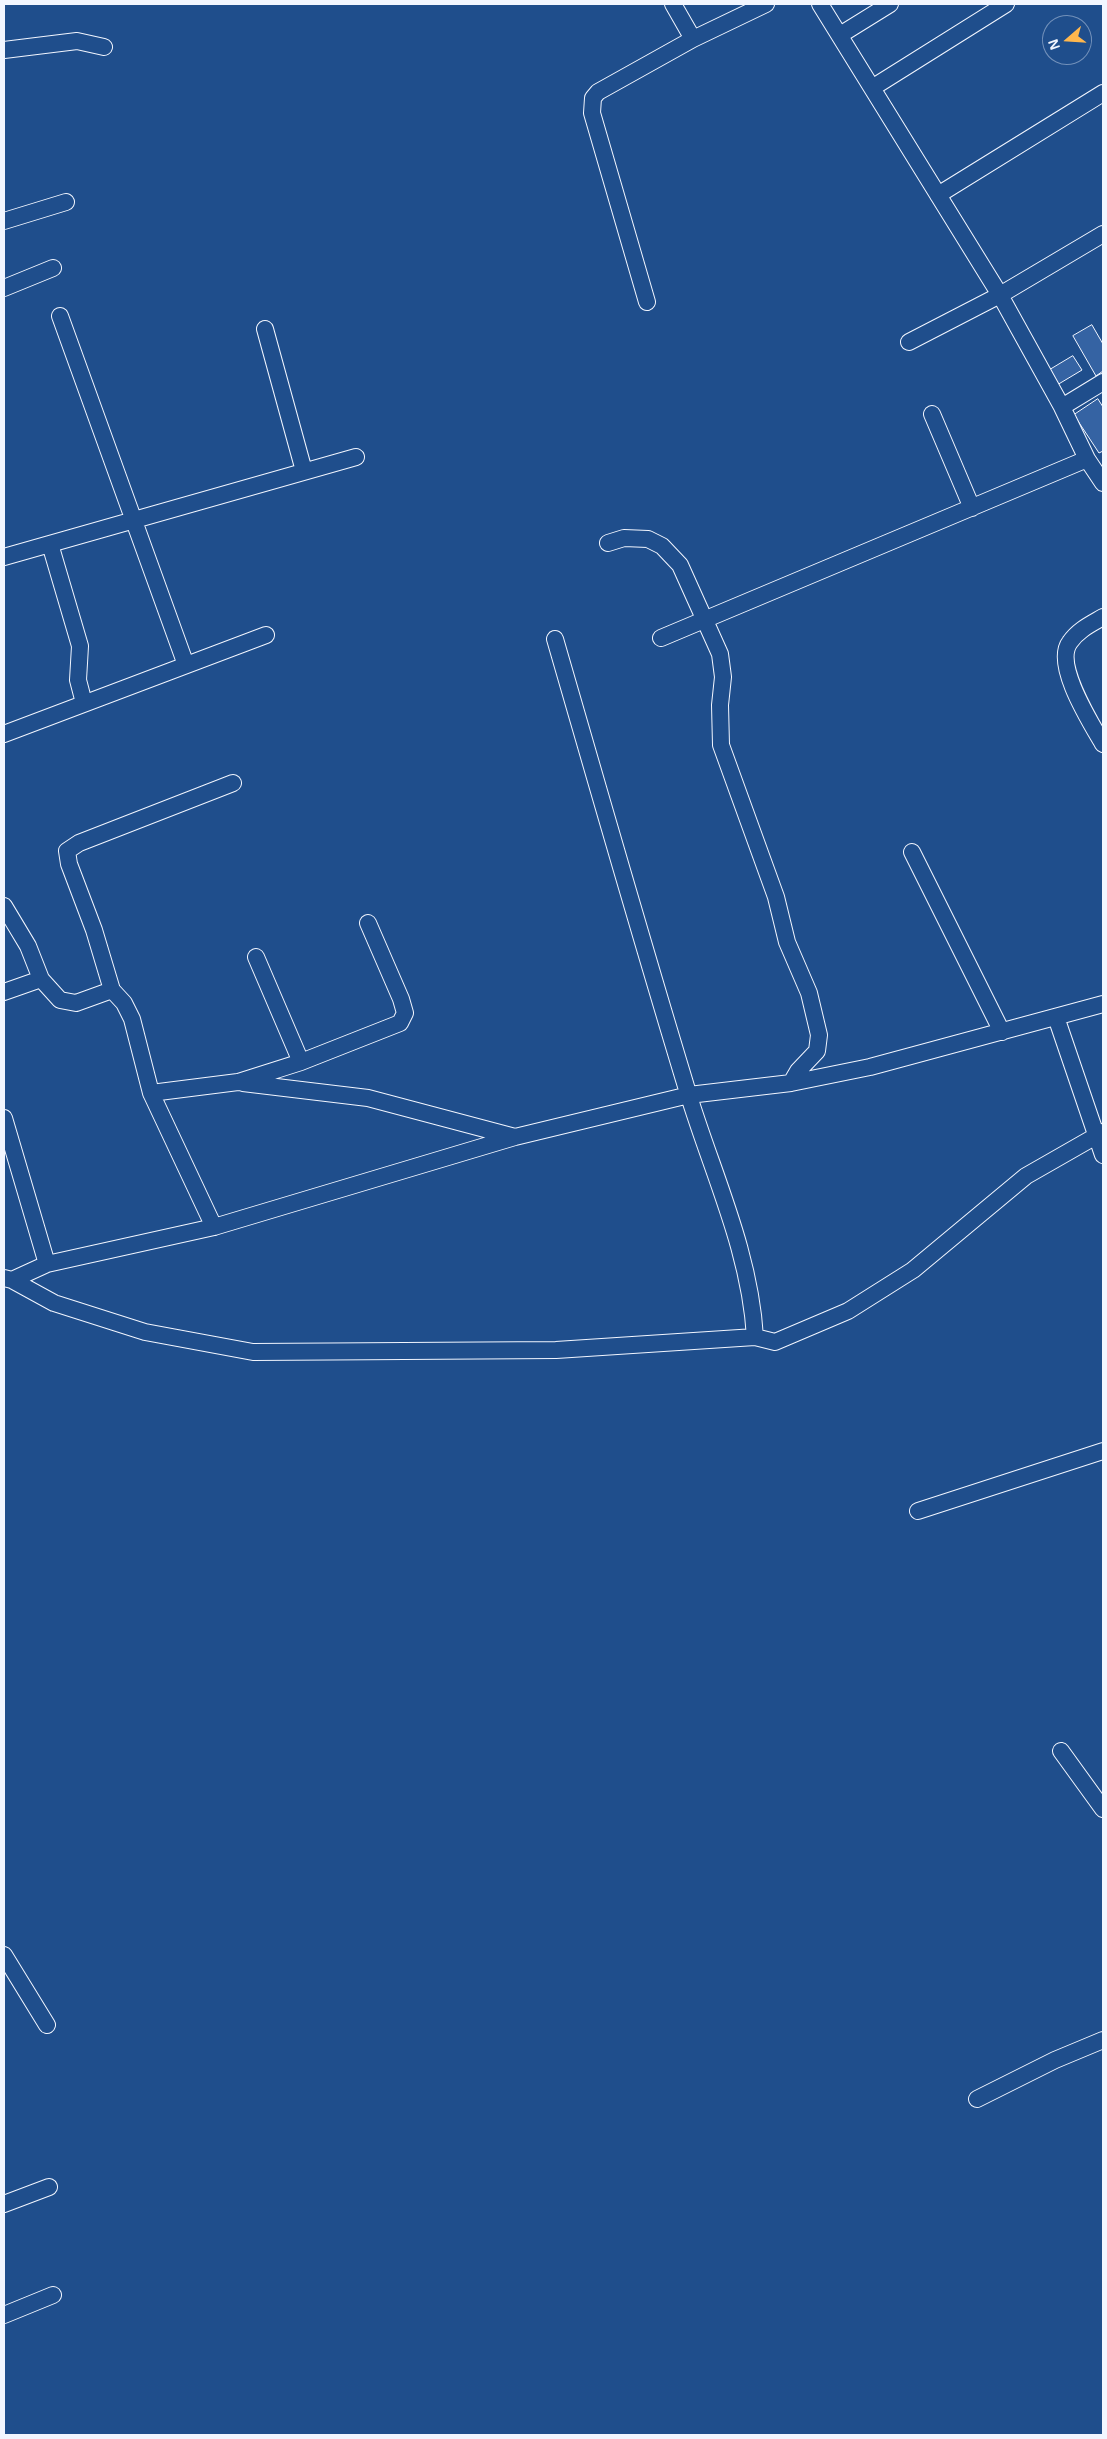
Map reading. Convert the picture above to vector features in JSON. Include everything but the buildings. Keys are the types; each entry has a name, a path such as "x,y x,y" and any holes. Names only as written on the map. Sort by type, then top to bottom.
{"street":[{"path":"673,4 693,39"},
{"path":"647,302 592,113 593,98 598,92 693,39 766,4"},
{"path":"820,4 1000,295 1062,407 1087,459 1103,483"},
{"path":"840,35 890,4"},
{"path":"872,88 1006,4"},
{"path":"4,50 77,41 104,47"},
{"path":"938,195 1103,93"},
{"path":"4,221 66,202"},
{"path":"908,342 1000,295 1103,234"},
{"path":"4,288 53,268"},
{"path":"60,316 132,521 186,665"},
{"path":"265,329 304,472"},
{"path":"1062,407 1103,382"},
{"path":"932,414 972,508"},
{"path":"4,558 356,457"},
{"path":"661,638 1087,459"},
{"path":"608,543 624,538 648,538 662,546 680,565 706,619 720,654 723,677 720,705 721,744 776,897 787,942 809,993 819,1035 817,1051 798,1070 791,1083"},
{"path":"50,544 80,646 78,680 84,704"},
{"path":"1103,617 1082,628 1068,643 1065,657 1069,674 1083,708 1103,744"},
{"path":"4,734 266,635"},
{"path":"555,640 689,1096 739,1244 750,1285 755,1336"},
{"path":"214,1227 151,1093 132,1019 124,1003 112,990 94,930 68,864 67,851 79,843 233,783"},
{"path":"912,852 1002,1032"},
{"path":"4,906 28,946 41,979 60,1000 76,1003 112,990"},
{"path":"151,1093 238,1082 301,1062 400,1023 405,1013 401,998 368,923"},
{"path":"256,957 301,1062"},
{"path":"4,992 41,979"},
{"path":"8,1279 47,1264 214,1227 515,1137 689,1096 791,1083 870,1067 1103,1004"},
{"path":"1056,1017 1100,1134 1103,1155"},
{"path":"238,1082 368,1098 515,1137"},
{"path":"4,1118 47,1264"},
{"path":"8,1279 54,1303 145,1332 253,1352 556,1350 755,1336 775,1342 848,1311 913,1270 1026,1176 1100,1134"},
{"path":"918,1511 1103,1451"},
{"path":"1061,1751 1103,1809"},
{"path":"4,1955 47,2026"},
{"path":"977,2099 1055,2060 1103,2040"},
{"path":"4,2204 49,2187"},
{"path":"4,2315 53,2295"}]}
